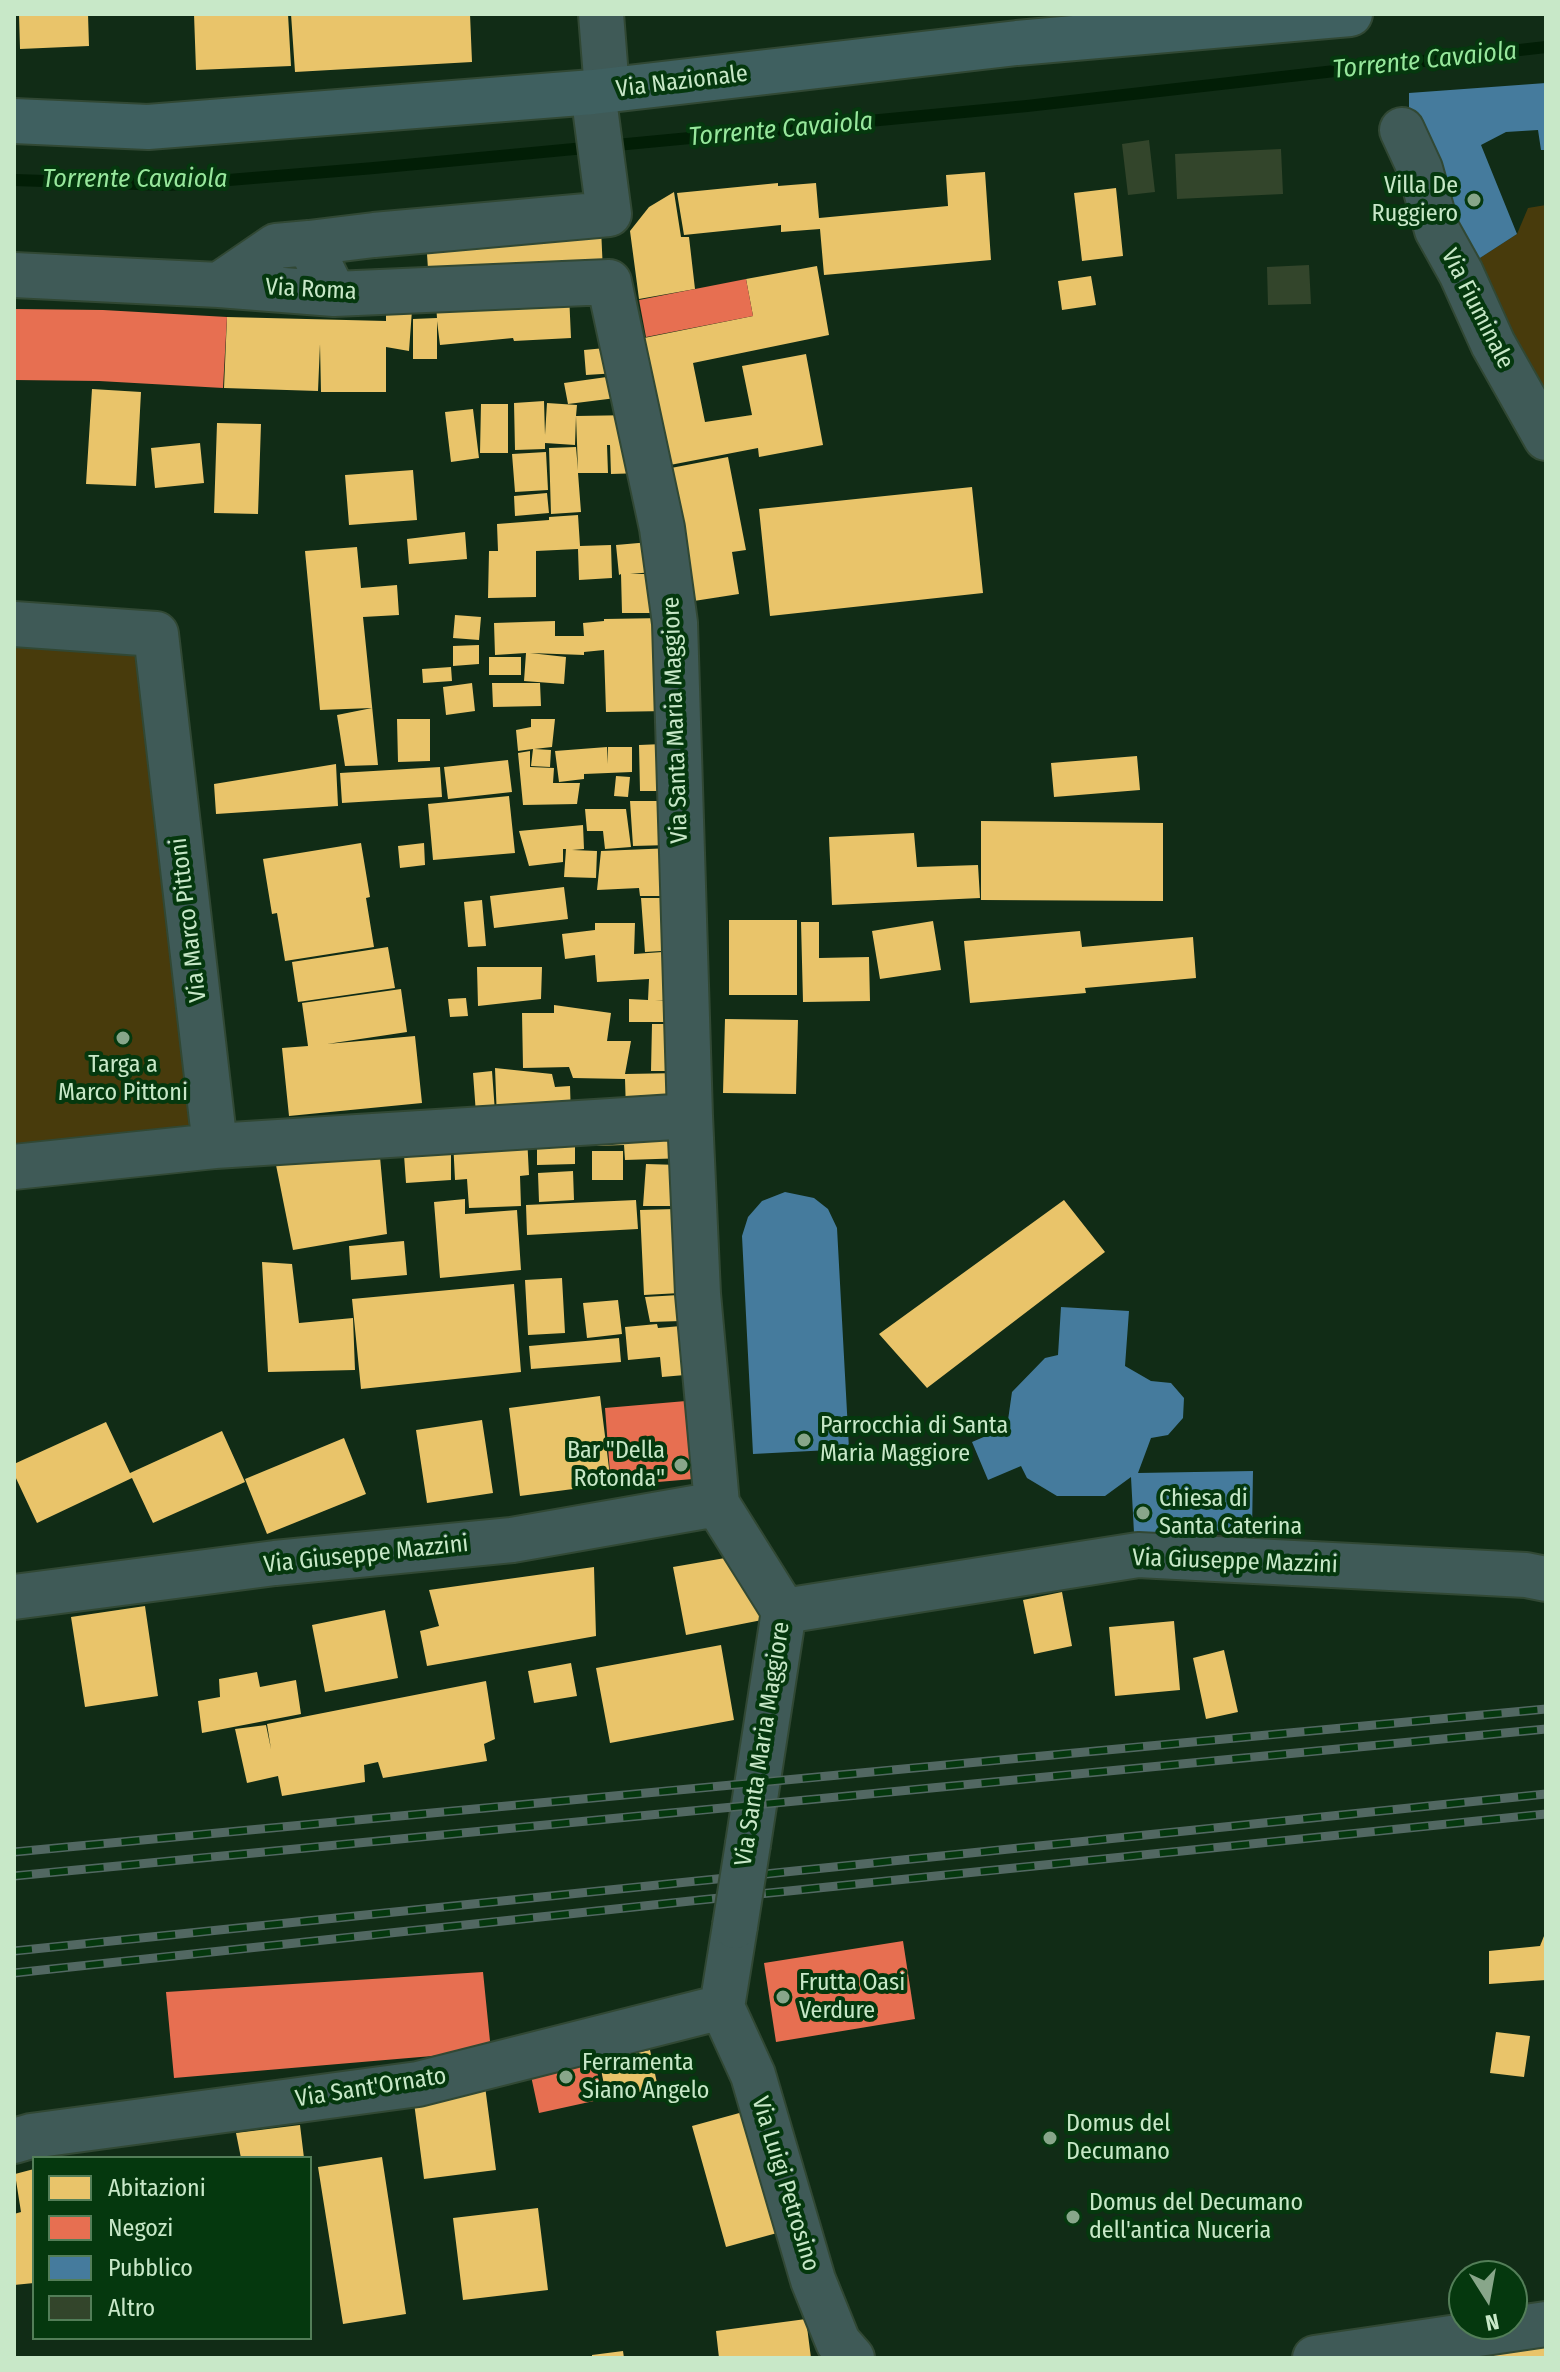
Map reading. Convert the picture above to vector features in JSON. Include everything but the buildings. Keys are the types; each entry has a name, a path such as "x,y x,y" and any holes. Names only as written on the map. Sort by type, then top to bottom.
{"main road":[{"name":"Via Nazionale","path":"14,121 148,127 599,99 1017,43 1350,14"}],"street":[{"path":"219,285 276,246 609,214 599,99 601,14"},
{"name":"Via Fiuminale","path":"1402,130 1420,169 1437,230 1461,273 1493,344 1546,438"},
{"path":"309,243 334,294"},
{"name":"Via Roma","path":"14,275 334,294 609,282"},
{"name":"Via Santa Maria Maggiore","path":"609,282 662,528 675,623 698,1294 717,1504 784,1611 722,2007"},
{"name":"Via Marco Pittoni","path":"14,624 156,634 215,1146"},
{"path":"14,1167 215,1146 690,1116"},
{"name":"Via Giuseppe Mazzini","path":"14,1597 275,1563 512,1540 717,1504"},
{"name":"Via Giuseppe Mazzini","path":"784,1611 1138,1555 1526,1575 1546,1579"},
{"name":"Via Sant'Ornato","path":"14,2141 46,2134 418,2084 722,2007"},
{"name":"Via Luigi Petrosino","path":"722,2007 753,2075 813,2280 838,2342 852,2358"},
{"path":"1315,2358 1546,2324"}],"shaded area":[{"path":"1546,205 1546,398 1466,267 1517,234 1528,208"},
{"path":"14,646 146,652 200,1131 14,1157"}],"waterway":[{"name":"Torrente Cavaiola","path":"14,180 168,185 374,168 1027,106 1546,47"}],"railway":[{"path":"14,1852 1546,1709"},
{"path":"14,1876 1546,1729"},
{"path":"14,1951 1546,1794"},
{"path":"14,1973 1546,1814"}],"place":[{"name":"Villa De Ruggiero","path":"1474,200"},
{"name":"Targa a Marco Pittoni","path":"123,1038"},
{"name":"Parrocchia di Santa Maria Maggiore","path":"804,1440"},
{"name":"Bar \"Della Rotonda\"","path":"681,1465"},
{"name":"Chiesa di Santa Caterina","path":"1143,1513"},
{"name":"Frutta Oasi Verdure","path":"783,1997"},
{"name":"Ferramenta Siano Angelo","path":"566,2077"},
{"name":"Domus del Decumano","path":"1050,2138"},
{"name":"Domus del Decumano dell'antica Nuceria","path":"1073,2217"}]}
